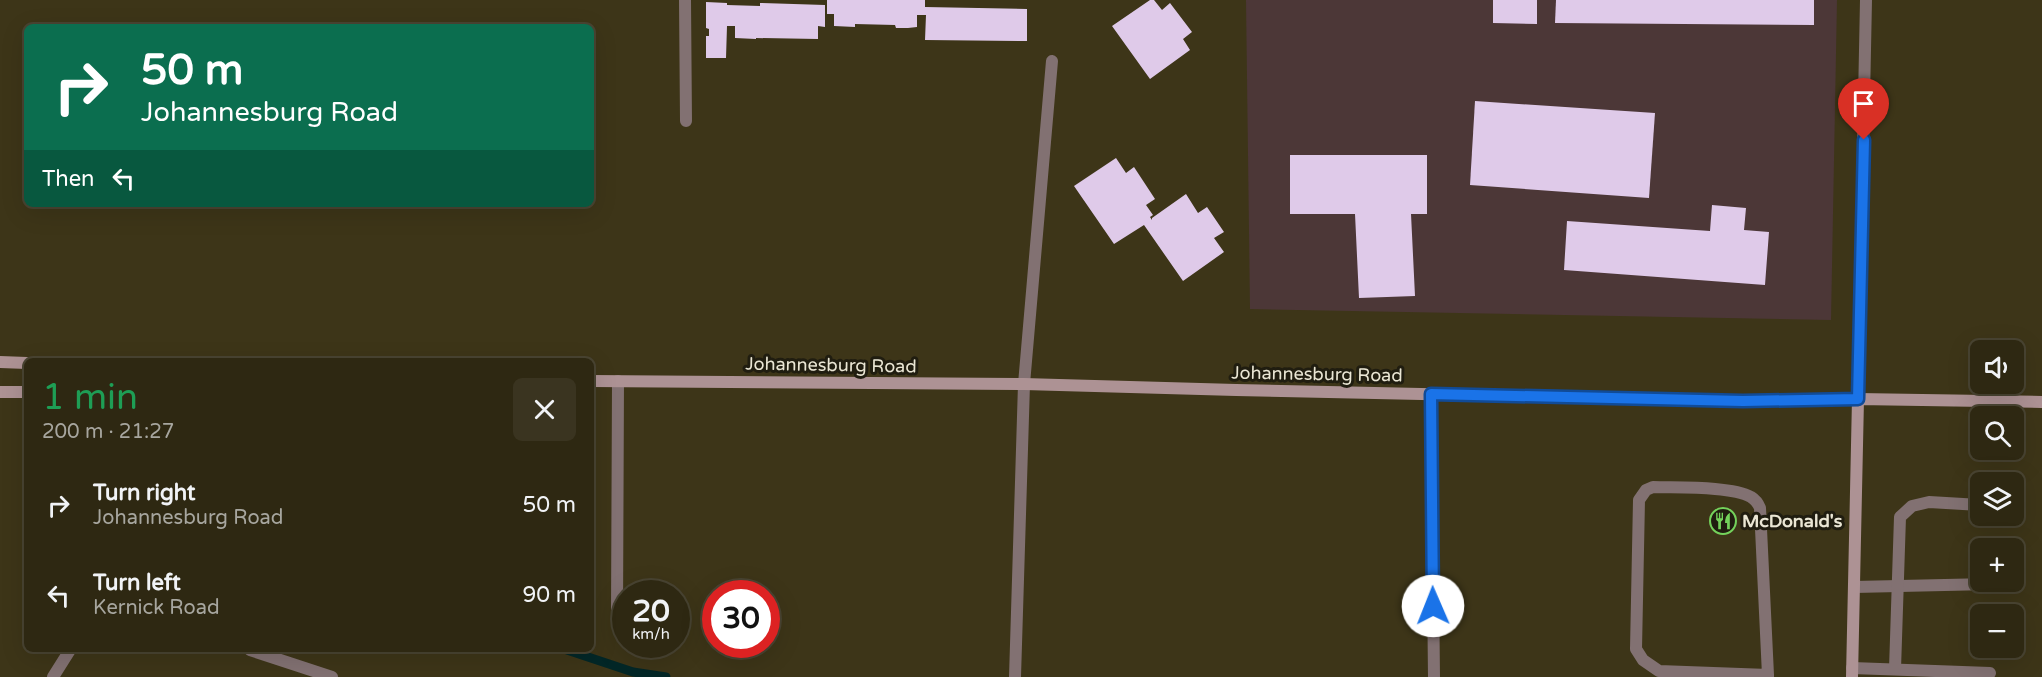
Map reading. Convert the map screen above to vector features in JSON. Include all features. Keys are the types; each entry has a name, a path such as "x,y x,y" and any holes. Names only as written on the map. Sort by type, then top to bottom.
{"main road":[{"path":"0,362 24,363"},
{"name":"Johannesburg Road","path":"594,381 1024,384 1743,401 1858,399 2042,402"},
{"path":"0,392 24,392"},
{"path":"1852,672 1858,399"}],"street":[{"path":"685,0 686,121"},
{"path":"1858,399 1866,0"},
{"path":"1015,677 1024,384 1052,61"},
{"path":"617,580 618,381"},
{"path":"1431,394 1434,677"},
{"path":"1653,487 1732,491 1756,500 1760,508 1768,676 1659,671 1643,660 1636,649 1639,500 1646,490 1653,487"},
{"path":"1895,669 1900,517 1912,506 1929,502 1970,504"},
{"path":"1854,587 1970,584"},
{"path":"53,677 69,652"},
{"path":"256,652 332,677"},
{"path":"1852,672 1895,669 1990,673"}],"shaded area":[{"path":"1246,0 1837,0 1831,320 1250,309"}],"building":[{"path":"827,0 925,0 925,7 1027,9 1027,41 925,40 926,15 917,15 917,27 896,28 895,25 855,24 855,27 834,26 834,14 827,14"},
{"path":"1150,0 1154,0 1162,10 1170,3 1192,32 1183,39 1190,50 1150,79 1112,26"},
{"path":"1493,0 1537,0 1537,24 1493,23"},
{"path":"1556,0 1814,0 1814,25 1555,23"},
{"path":"706,2 760,6 760,3 825,5 825,27 818,26 818,39 756,39 735,38 735,26 727,26 726,58 706,58 706,36 709,36 709,29 706,28"},
{"path":"1475,101 1655,113 1649,198 1470,185"},
{"path":"1290,155 1427,155 1427,214 1411,214 1415,296 1359,298 1355,214 1290,214"},
{"path":"1116,158 1126,173 1134,167 1155,199 1146,205 1153,215 1150,217 1152,220 1186,194 1198,213 1207,207 1224,232 1214,238 1224,252 1183,281 1144,225 1114,244 1074,186"},
{"path":"1712,205 1746,208 1744,230 1769,232 1765,285 1564,270 1567,221 1710,231"}],"waterway":[{"path":"573,652 633,672 666,677"}],"place":[{"name":"McDonald's","path":"1723,521"}],"route":[{"path":"1433,606 1431,394 1743,401 1858,399 1864,140"}]}
